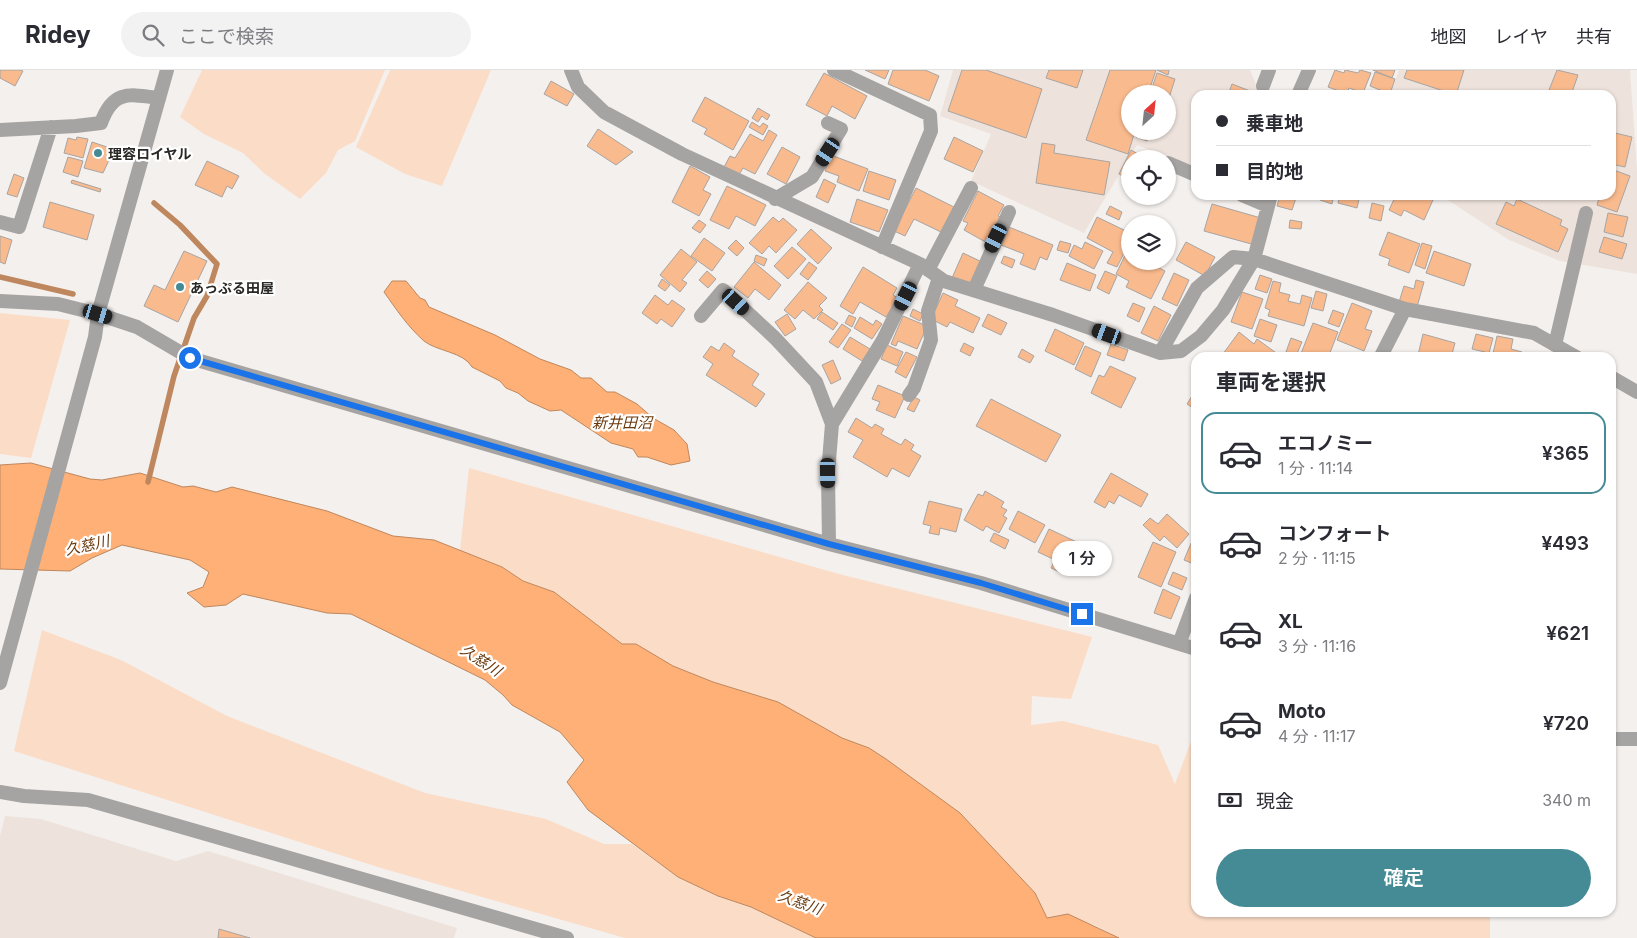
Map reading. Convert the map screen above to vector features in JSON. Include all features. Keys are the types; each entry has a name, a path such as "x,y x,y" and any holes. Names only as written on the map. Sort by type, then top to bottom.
{"street":[{"path":"0,683 95,337 98,314 167,70"},
{"path":"571,70 578,87 604,112 682,154 775,199 924,267 940,278 1160,353 1181,351 1201,336 1223,310 1254,259 1270,201"},
{"path":"834,70 930,116 931,131 882,247"},
{"path":"1263,86 1269,70"},
{"path":"1300,90 1309,70"},
{"path":"0,130 101,123 106,110 116,98 131,94 159,98"},
{"path":"775,199 812,176 841,129 828,123"},
{"path":"0,222 19,227 52,127"},
{"path":"1176,166 1191,173"},
{"path":"832,424 971,188"},
{"path":"974,290 1009,212"},
{"path":"1555,345 1586,213"},
{"path":"1160,353 1197,288 1233,257 1254,259 1405,309 1534,333 1565,352"},
{"path":"909,395 917,379 930,340 928,311 940,278"},
{"path":"701,316 723,290 775,338 816,382 832,424 828,473 829,544"},
{"path":"0,301 58,304 98,314 137,327 190,358 829,544 981,583 1191,648"},
{"path":"1383,352 1405,309"},
{"path":"1616,380 1637,392"},
{"path":"1179,644 1191,612"},
{"path":"1616,739 1637,739"},
{"path":"0,792 24,796 88,800 567,938"}],"shaded area":[{"path":"202,70 385,70 355,141 338,150 326,173 300,199 265,174 243,153 204,134 180,117"},
{"path":"390,70 491,70 442,186 405,174 356,147"},
{"path":"953,70 1250,70 1258,90 1191,90 1191,167 1176,161 1176,150 1149,150 1137,145 1134,150 1121,150 1121,172 1084,233 971,181 991,134 940,116"},
{"path":"1399,70 1630,70 1637,170 1637,274 1560,261 1509,240 1448,200 1616,200 1616,90 1392,90"},
{"path":"0,313 70,320 31,458 0,454"},
{"path":"469,468 839,574 1092,637 1071,699 1032,696 1031,725 1063,721 1158,745 1175,784 1191,741 1191,917 1490,917 1490,938 1119,938 1094,925 1047,918 1035,893 960,813 869,748 842,738 778,702 713,682 673,666 636,644 622,644 554,592 523,581 502,567 460,551"},
{"path":"42,630 121,660 227,716 425,793 546,819 604,844 632,844 678,877 718,896 751,907 816,938 625,938 381,868 14,751"},
{"path":"5,816 41,819 176,861 208,851 457,928 454,938 0,938 0,836"}],"water":[{"name":"新井田沼","path":"392,281 406,281 420,298 425,300 429,307 495,335 540,359 571,370 581,378 591,378 607,392 615,392 637,404 653,418 674,430 687,444 690,461 671,465 647,457 638,457 633,449 611,443 561,410 550,411 528,401 518,393 506,388 500,381 472,367 463,358 424,341 407,324 384,292"},
{"name":"久慈川","path":"31,463 90,479 102,480 140,473 183,487 193,486 216,492 232,487 327,511 393,536 434,540 502,567 523,581 554,592 622,644 636,644 673,666 713,682 778,702 842,738 869,748 960,813 1035,893 1047,918 1068,914 1119,938 816,938 751,907 718,896 678,877 588,810 567,782 584,760 560,732 512,705 485,680 351,614 327,613 243,594 226,605 204,607 187,593 203,587 209,572 190,560 122,545 92,558 70,571 0,569 0,465"}],"building":[{"path":"0,70 23,71 15,86 0,78"},
{"path":"865,70 889,70 885,79"},
{"path":"893,70 925,70 939,76 929,101 888,84"},
{"path":"962,70 986,70 1042,89 1026,138 948,111"},
{"path":"1049,70 1083,70 1077,88 1046,78"},
{"path":"1110,70 1156,70 1151,85 1121,85 1121,140 1132,140 1129,150 1121,150 1121,152 1086,140"},
{"path":"1157,70 1169,70 1168,75"},
{"path":"1335,70 1344,73 1345,70 1358,73 1360,70 1371,73 1364,90 1349,88 1348,90 1336,90 1328,87"},
{"path":"1373,70 1395,70 1392,78"},
{"path":"1407,70 1464,70 1458,90 1441,90 1404,78"},
{"path":"1557,70 1578,75 1573,90 1549,90"},
{"path":"1375,72 1395,79 1391,90 1380,90 1370,86"},
{"path":"824,73 867,96 855,119 832,106 827,116 806,105"},
{"path":"1157,73 1175,79 1173,85 1153,85"},
{"path":"551,81 574,94 567,106 544,94"},
{"path":"1232,84 1248,90 1230,90"},
{"path":"705,97 749,121 733,150 704,134 707,129 692,121"},
{"path":"758,108 770,115 767,120 762,116 758,122 752,118"},
{"path":"752,122 760,127 763,123 768,126 763,135 749,127"},
{"path":"598,129 633,152 616,165 587,146"},
{"path":"769,130 777,135 755,174 743,168 737,178 723,169 730,156 735,158 750,134 763,141"},
{"path":"1616,133 1632,137 1625,167 1616,165"},
{"path":"77,137 88,139 83,158 64,153 68,138 76,140"},
{"path":"954,137 983,151 973,172 944,159"},
{"name":"理容ロイヤル","path":"92,142 110,148 106,159 109,160 103,173 84,168"},
{"path":"1042,143 1055,145 1054,153 1110,162 1104,195 1036,183"},
{"path":"782,147 800,157 786,184 767,174"},
{"path":"831,155 868,169 859,191 837,182 839,176 825,171"},
{"path":"68,157 83,161 78,177 63,172"},
{"path":"207,161 239,176 232,189 227,186 222,197 195,185"},
{"path":"690,166 710,177 703,190 711,194 699,216 672,202"},
{"path":"869,171 896,180 889,200 863,191"},
{"path":"1616,171 1630,176 1617,212 1597,205 1598,200 1616,200"},
{"path":"14,174 24,178 17,197 7,194"},
{"path":"824,179 836,185 828,203 816,197"},
{"path":"72,180 101,189 100,192 71,183"},
{"path":"727,186 766,205 755,226 736,216 729,229 710,220"},
{"path":"916,188 954,207 941,232 914,219 905,236 894,231"},
{"path":"978,191 1004,205 998,216 1003,218 989,244 964,230 968,223 963,221"},
{"path":"857,199 888,210 879,232 850,222"},
{"path":"1279,200 1295,200 1292,210 1277,206"},
{"path":"1320,200 1333,200 1332,204"},
{"path":"1339,200 1359,200 1357,208 1338,203"},
{"path":"1394,200 1433,200 1424,220 1404,210 1401,216 1389,210"},
{"path":"1517,200 1519,200 1562,220 1560,225 1568,229 1558,252 1496,224 1506,202 1514,206"},
{"path":"50,202 94,215 87,240 43,227"},
{"path":"1372,203 1384,206 1381,221 1369,218"},
{"path":"1212,204 1261,218 1255,245 1204,231"},
{"path":"1110,206 1122,212 1119,220 1106,214"},
{"path":"1608,213 1628,217 1623,237 1604,232"},
{"path":"773,217 779,222 783,218 797,230 776,253 769,246 762,254 749,243"},
{"path":"1097,217 1121,229 1121,259 1117,267 1107,263 1113,252 1087,238"},
{"path":"699,220 706,225 700,233 692,228"},
{"path":"1290,220 1302,222 1301,229 1289,228"},
{"path":"1009,227 1053,245 1047,260 1040,257 1035,270 1020,264 1024,254 1001,245"},
{"path":"811,229 832,248 818,264 797,244"},
{"path":"1388,232 1420,244 1409,273 1388,265 1390,259 1379,255"},
{"path":"0,236 12,240 5,264 0,262"},
{"path":"1604,237 1627,244 1622,259 1599,252"},
{"path":"704,238 725,253 712,271 691,256"},
{"path":"736,240 744,248 737,256 728,248"},
{"path":"1060,241 1071,244 1068,253 1057,250"},
{"path":"1085,242 1103,251 1094,269 1069,256 1074,245 1082,249"},
{"path":"1186,242 1215,257 1205,276 1176,260"},
{"path":"1422,243 1432,246 1425,269 1415,265"},
{"path":"792,247 806,259 788,279 774,266"},
{"path":"681,249 697,262 682,280 687,283 680,292 660,275"},
{"name":"あっぷる田屋","path":"184,251 207,261 178,322 144,306 154,285 165,290"},
{"path":"1434,251 1471,264 1464,286 1426,273"},
{"path":"963,253 982,262 971,287 952,278"},
{"path":"756,255 767,259 764,266 754,261"},
{"path":"1004,256 1015,260 1012,268 1001,263"},
{"path":"754,262 781,285 769,300 755,289 748,298 734,287"},
{"path":"809,262 817,268 808,280 800,274"},
{"path":"1067,263 1096,275 1090,291 1060,280"},
{"path":"1121,264 1121,270 1165,271 1151,299 1126,287 1129,281 1116,274"},
{"path":"863,267 897,288 893,295 898,298 886,317 860,302 853,314 840,306"},
{"path":"707,271 716,279 708,288 699,280"},
{"path":"1105,271 1117,276 1109,294 1097,288"},
{"path":"1174,273 1189,280 1177,306 1162,299"},
{"path":"1260,275 1272,279 1267,293 1255,289"},
{"path":"662,279 670,285 665,291 658,286"},
{"path":"1416,280 1424,282 1417,307 1399,302 1404,286 1414,289"},
{"path":"1273,281 1281,283 1279,292 1290,295 1288,301 1300,304 1302,295 1312,298 1304,326 1268,316 1270,310 1265,308"},
{"path":"808,282 827,298 819,306 823,310 814,319 803,310 795,319 784,310"},
{"path":"1316,291 1327,294 1323,311 1311,308"},
{"path":"1242,292 1263,299 1252,329 1231,322"},
{"path":"943,293 958,300 955,306 980,318 973,333 950,322 947,327 931,319"},
{"path":"655,295 668,305 672,300 685,309 672,327 661,319 657,324 642,313"},
{"path":"1133,303 1145,308 1139,322 1127,316"},
{"path":"1352,303 1372,311 1365,329 1372,331 1364,351 1337,340"},
{"path":"1154,306 1171,315 1158,341 1141,333"},
{"path":"913,309 923,314 920,321 910,316"},
{"path":"1333,310 1344,314 1339,327 1328,323"},
{"path":"822,312 838,323 833,330 817,319"},
{"path":"787,314 796,329 785,336 775,322"},
{"path":"988,314 1007,323 1001,335 982,326"},
{"path":"849,315 856,318 852,327 845,323"},
{"path":"903,316 927,326 917,349 898,341 896,346 891,344"},
{"path":"860,317 873,325 876,320 882,324 872,339 854,328"},
{"path":"1260,319 1277,325 1271,342 1254,336"},
{"path":"1313,323 1338,332 1330,352 1302,352"},
{"path":"842,324 851,330 838,348 829,342"},
{"path":"1055,329 1084,343 1074,365 1045,351"},
{"path":"1239,332 1254,344 1257,339 1275,352 1224,352"},
{"path":"1423,334 1455,343 1453,352 1419,352"},
{"path":"1476,334 1493,338 1489,352 1472,349"},
{"path":"1497,336 1513,339 1511,349 1522,352 1493,352"},
{"path":"850,337 870,349 862,361 843,349"},
{"path":"1291,338 1302,342 1298,352 1286,352"},
{"path":"724,343 735,351 732,356 759,374 752,385 765,394 756,407 706,375 713,364 703,357 711,346 719,351"},
{"path":"964,343 974,348 970,356 960,351"},
{"path":"1111,344 1128,350 1124,361 1107,355"},
{"path":"887,345 903,352 897,366 881,359"},
{"path":"1085,346 1101,353 1091,377 1075,369"},
{"path":"1022,349 1034,356 1030,363 1018,357"},
{"path":"906,352 917,357 906,378 895,372"},
{"path":"833,360 841,379 831,384 822,365"},
{"path":"1110,366 1136,378 1121,408 1091,393 1099,375 1104,377"},
{"path":"878,385 905,396 895,418 876,410 880,402 872,399"},
{"path":"914,397 920,400 914,412 907,409"},
{"path":"1191,398 1191,407 1187,404"},
{"path":"991,399 1061,435 1046,462 976,426"},
{"path":"856,418 872,428 875,424 884,429 881,434 901,445 905,439 914,445 911,450 921,456 909,477 892,468 887,477 853,457 863,440 848,432"},
{"path":"1111,473 1148,494 1141,507 1119,495 1114,504 1109,501 1105,508 1094,502"},
{"path":"985,491 1004,502 1001,507 1007,510 1003,516 1007,518 999,533 986,526 983,531 964,520 978,494 983,496"},
{"path":"929,501 962,509 956,532 940,528 939,535 929,533 931,526 923,524"},
{"path":"1018,511 1045,525 1035,543 1009,529"},
{"path":"1167,514 1189,534 1177,548 1164,536 1160,541 1143,525 1150,518 1158,524"},
{"path":"1049,529 1081,544 1066,575 1051,568 1055,560 1038,552"},
{"path":"994,533 1009,540 1005,549 990,541"},
{"path":"1153,542 1176,552 1161,587 1138,577"},
{"path":"1191,543 1191,563 1184,560"},
{"path":"1173,572 1187,578 1182,590 1168,584"},
{"path":"1163,589 1180,597 1171,619 1154,613"},
{"path":"219,929 250,938 218,938"}],"waterway":[{"path":"148,482 174,376 194,318 207,296 217,264 180,225 154,203"},
{"path":"0,277 73,294"}],"place":[{"name":"理容ロイヤル","path":"98,153"},
{"name":"あっぷる田屋","path":"180,287"}],"route":[{"path":"190,358 829,544 981,583 1082,614"}]}
